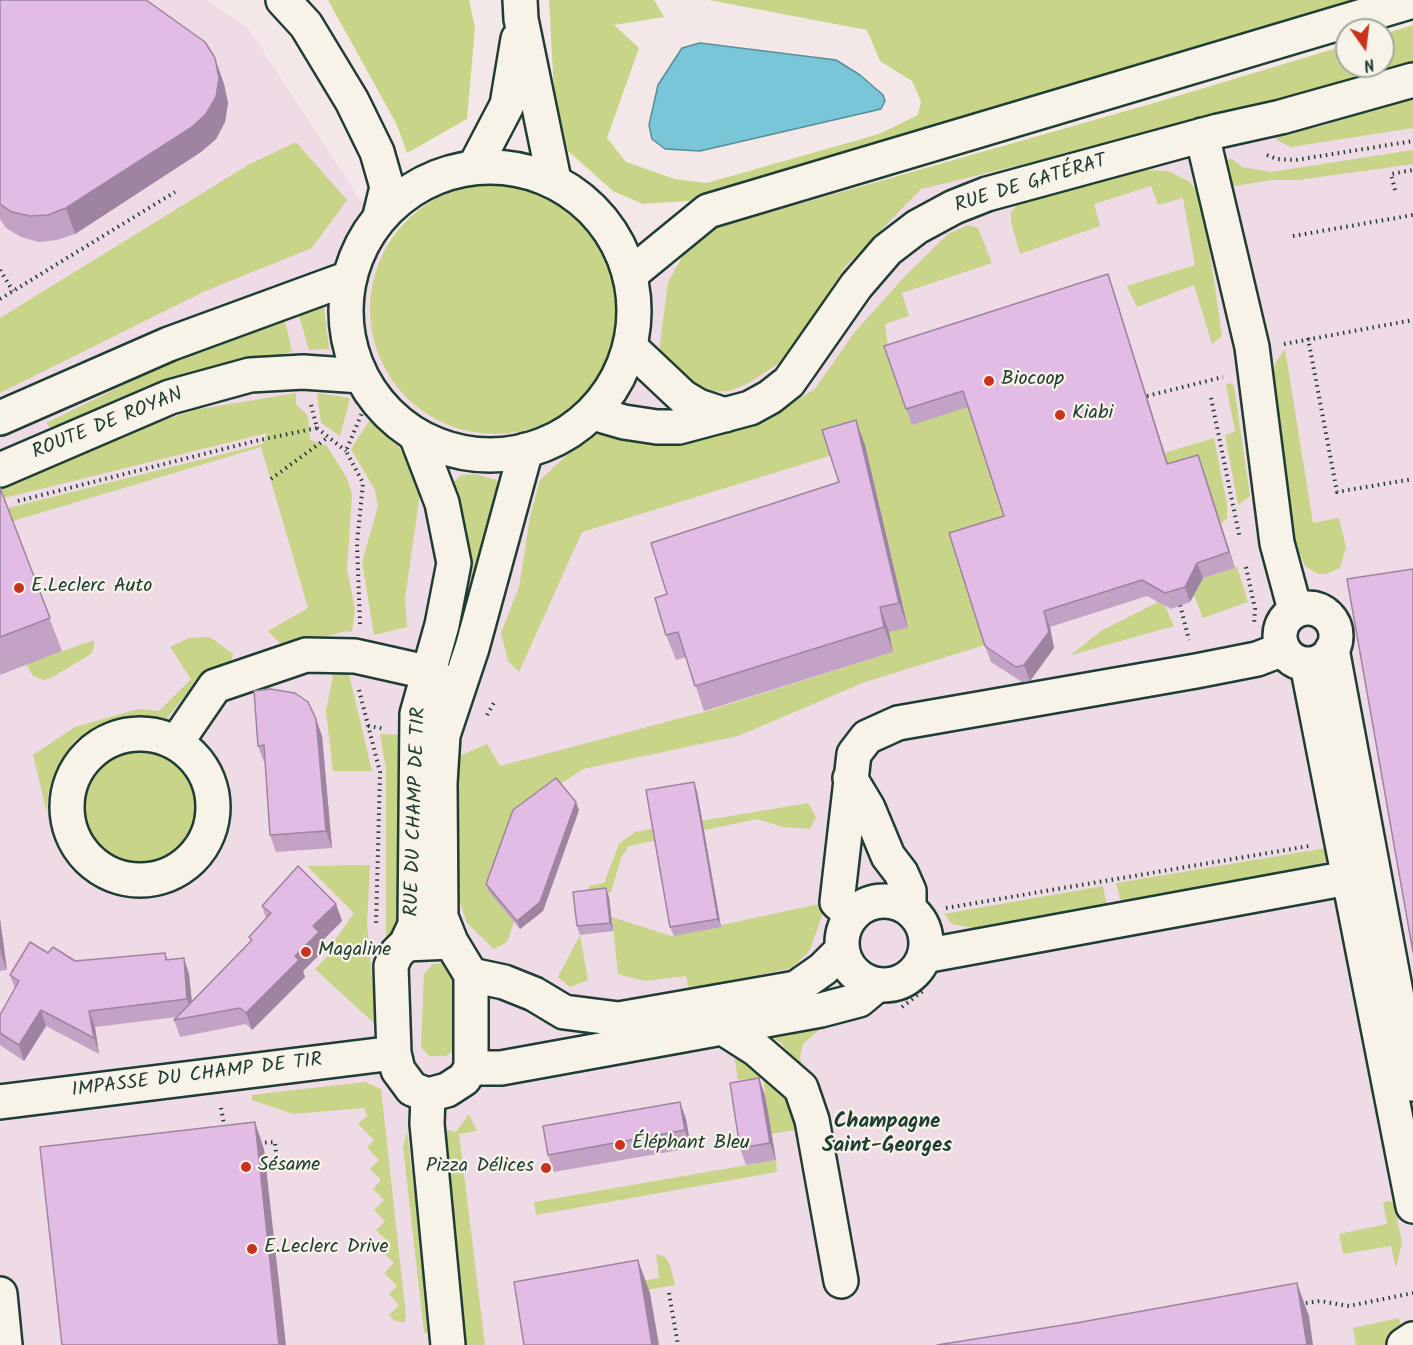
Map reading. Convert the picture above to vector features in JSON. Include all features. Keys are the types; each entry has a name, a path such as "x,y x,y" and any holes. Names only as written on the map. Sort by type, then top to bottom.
{"street":[{"path":"283,0 306,25 352,101 377,152 387,187 380,216"},
{"path":"631,274 708,211 1413,1"},
{"path":"475,166 507,105 520,10"},
{"path":"520,10 554,180"},
{"name":"RUE DE GATÉRAT","path":"593,413 657,427 679,427 750,408 789,382 856,286 887,250 917,227 954,207 987,194 1413,80"},
{"path":"1202,135 1257,372 1277,543 1295,610"},
{"path":"475,166 554,180 581,197 603,219 620,245 631,274 636,311 630,348 616,383 593,413 562,436 526,450 489,455 451,450 416,435 392,417 366,385 346,328 349,278 361,245 380,216 408,191 440,174 475,166"},
{"path":"0,418 169,344 349,278"},
{"path":"630,348 683,398 698,406 725,414"},
{"name":"ROUTE DE ROYAN","path":"0,470 170,397 250,375 303,372 366,385"},
{"name":"RUE DU CHAMP DE TIR","path":"416,435 441,503 454,563 442,625 417,714 415,924 391,938 396,954 391,966 394,1053 403,1081 411,1089 428,1095"},
{"name":"RUE DU CHAMP DE TIR","path":"471,975 451,942 441,917 440,783 443,735 457,687 472,648 526,450"},
{"path":"851,915 837,903 854,754 867,737 898,723 1257,659 1307,654 1336,635 1329,617 1313,608 1295,610 1282,623 1280,641 1307,654"},
{"path":"1307,654 1339,835 1413,1206"},
{"path":"1307,654 1413,1084"},
{"path":"176,743 215,686 306,655 355,656 413,669 457,687"},
{"path":"128,735 153,735 176,743 195,758 207,778 213,800 212,824 202,846 187,864 166,876 143,880 119,877 98,867 81,850 70,828 67,804 72,780 85,759 104,743 128,735"},
{"path":"850,778 868,808 888,856 909,891 909,909"},
{"path":"924,956 1348,878"},
{"path":"885,900 909,909 924,930 924,956 911,975 889,985 877,985 854,973 842,950 845,925 851,915 861,907 885,900"},
{"path":"391,938 451,942"},
{"path":"448,1345 427,1124 428,1095 447,1090 464,1079 471,1068 471,975 504,982 534,994 564,1012 619,1019 796,988 823,969 842,950"},
{"path":"471,1068 501,1068 821,1010 859,1000 877,985"},
{"path":"723,1028 756,1049 801,1088 812,1120 841,1281"},
{"name":"IMPASSE DU CHAMP DE TIR","path":"0,1102 394,1053"},
{"path":"0,1294 4,1345"},
{"path":"1404,1345 1413,1339"}],"path":[{"path":"1238,126 1251,146 1277,159 1296,160 1413,141"},
{"path":"1395,190 1391,174 1413,171"},
{"path":"0,299 175,192"},
{"path":"1293,236 1413,215"},
{"path":"0,270 13,291"},
{"path":"1147,396 1205,380 1257,372 1272,360 1281,345 1308,338 1413,320"},
{"path":"1308,338 1336,492 1413,479"},
{"path":"303,372 317,428 346,452 363,483 357,543 362,615 355,656 356,676 380,772 391,938"},
{"path":"346,452 366,385"},
{"path":"1211,398 1240,540"},
{"path":"12,503 244,444 317,428"},
{"path":"271,479 327,438"},
{"path":"1245,563 1255,609 1253,627"},
{"path":"946,908 1330,842 1339,835"},
{"path":"224,1126 226,1136"},
{"path":"252,1144 274,1142 277,1164"},
{"path":"669,1293 678,1345"},
{"path":"1296,1305 1320,1301 1349,1306 1413,1293"}],"shaded area":[{"path":"0,0 206,0 249,29 455,346 880,190 1335,76 1395,78 1395,61 1413,57 1413,1345 0,1345"}],"green space":[{"path":"328,0 469,0 475,28 467,119 407,153 397,125"},
{"path":"549,0 654,0 664,17 614,25 639,48 607,138 626,162 675,179 707,183 879,134 918,115 921,101 912,81 880,61 867,30 709,0 1388,0 702,200 643,204 613,191 568,151 554,91"},
{"path":"1413,25 1413,62 1395,68 1395,30"},
{"path":"1335,49 1335,78 1362,78 1302,97 921,189 845,267 787,358 747,384 729,391 709,392 690,387 670,371 659,351 668,282 682,257 715,228 1154,103"},
{"path":"1413,96 1413,128 1291,147 1276,140 1280,132 1319,127"},
{"path":"296,142 347,200 312,248 203,292 0,393 0,318 248,165"},
{"path":"1413,150 1413,164 1229,187 1225,160 1232,159 1242,167 1271,172"},
{"path":"1146,170 1168,171 1190,182 1198,192 1207,231 1222,336 1212,344 1194,285 1137,307 1127,286 1195,265 1183,198 1158,205 1151,186 1094,204 1100,226 1020,254 1011,222 1011,212 1019,203"},
{"path":"495,184 531,189 554,199 574,212 592,230 605,250 615,273 620,309 615,345 605,368 592,388 574,406 554,419 531,429 495,434 459,429 436,419 416,406 398,388 385,368 375,345 370,309 375,273 385,250 398,230 416,212 436,199 459,189"},
{"path":"968,225 978,228 992,263 902,293 909,316 885,324 890,362 969,407 1010,532 954,549 985,645 865,682 738,736 583,769 562,783 507,942 494,949 467,923 453,882 455,758 487,744 500,766 704,712 893,652 889,632 908,627 865,445 582,532 519,672 508,661 501,633 519,587 530,517 540,480 569,453 600,432 661,440 724,433 773,415 815,389 854,333 907,274 948,234"},
{"path":"323,300 329,349 309,350 298,313"},
{"path":"284,316 292,352 178,375 54,432 46,423 175,360"},
{"path":"1285,349 1313,523 1339,518 1346,547 1340,568 1326,574 1318,574 1305,566 1296,544 1272,377 1276,362"},
{"path":"1230,383 1234,386 1250,496 1238,505 1225,435 1235,432 1226,384"},
{"path":"296,393 296,404 308,416 310,440 327,446 347,478 352,494 347,570 355,609 352,632 345,631 289,647 280,643 268,631 308,608 261,447 13,521 0,510 263,444 267,433 0,499 0,483 71,452 194,410"},
{"path":"317,393 350,398 340,436 321,423"},
{"path":"373,415 408,459 421,486 405,599 407,627 374,635 362,562 378,506 375,490 351,449"},
{"path":"1214,438 1227,504 1227,518 1221,524 1204,471 1173,480 1164,453"},
{"path":"474,474 496,480 500,486 482,579 462,576 462,532 454,482 461,475"},
{"path":"1237,567 1248,602 1203,618 1194,595 1197,580"},
{"path":"1158,602 1165,606 1174,626 1071,655 1101,631"},
{"path":"210,637 233,654 230,666 202,674 164,722 144,719 109,722 75,740 58,767 48,795 47,813 33,755 75,727 138,709 159,711 191,679 170,647 189,638"},
{"path":"94,640 91,654 51,678 43,680 33,676 26,664"},
{"path":"334,670 348,670 372,771 333,771 326,711"},
{"path":"380,734 402,735 403,922 386,949 386,770"},
{"path":"136,746 159,751 178,763 190,782 195,805 190,828 178,847 159,859 136,864 113,859 94,847 82,828 77,805 82,782 94,763 113,751"},
{"path":"808,803 816,817 810,829 783,827 757,819 629,846 621,858 611,892 587,897 589,886 604,883 619,844 635,832"},
{"path":"1331,849 1326,861 1311,870 1121,902 1116,883"},
{"path":"370,865 367,923 376,1025 315,969 336,948 333,943 354,913 307,866"},
{"path":"1103,886 1107,906 979,929 952,924 944,914"},
{"path":"819,904 824,910 810,950 792,968 689,989 686,976 645,981 618,974 612,917 671,936"},
{"path":"580,935 588,980 570,987 558,977"},
{"path":"446,963 455,966 460,1045 446,1056 429,1056 421,1047 424,974 433,964"},
{"path":"826,1024 803,1044 800,1057 802,1068 780,1042 763,1033"},
{"path":"695,1043 692,1053 593,1070 588,1067"},
{"path":"734,1055 751,1056 784,1082 795,1130 771,1134 763,1078 738,1080"},
{"path":"365,1082 381,1089 406,1316 404,1323 394,1320 389,1315 399,1305 389,1294 397,1286 384,1273 394,1263 380,1249 387,1241 376,1230 385,1221 374,1210 384,1200 373,1189 381,1180 370,1169 379,1160 367,1147 374,1140 358,1124 367,1116 364,1108 293,1114 252,1100 252,1095"},
{"path":"469,1114 477,1131 459,1134 485,1345 466,1345 446,1149 447,1130 456,1132"},
{"path":"407,1131 432,1335 424,1332 403,1147"},
{"path":"776,1160 777,1172 536,1215 534,1202"},
{"path":"1383,1202 1394,1203 1402,1243 1396,1268 1391,1246 1343,1254 1339,1234 1387,1224"},
{"path":"656,1254 665,1257 670,1265 675,1285 534,1310 532,1299 659,1278"},
{"path":"1399,1318 1401,1326 1393,1345 1356,1345 1353,1328"}],"water":[{"path":"700,43 836,60 860,75 883,95 885,101 881,109 700,151 665,149 652,139 649,125 658,85 682,48"}],"building":[{"path":"0,0 146,0 205,42 215,58 219,78 216,97 206,114 192,127 66,208 48,215 30,216 12,212 0,204"},
{"path":"1108,274 1167,464 1198,455 1229,552 1197,563 1185,587 1165,593 1142,580 1044,611 1049,632 1024,665 1016,667 985,646 949,533 1004,516 963,391 906,409 884,346"},
{"path":"856,420 899,603 880,607 884,627 695,686 678,632 666,635 655,598 667,594 651,543 839,482 822,430"},
{"name":"E.Leclerc Auto","path":"0,488 50,618 0,637"},
{"path":"1413,569 1413,952 1347,579"},
{"path":"270,689 295,693 308,702 316,719 326,831 270,835 264,745 258,746 254,691"},
{"path":"556,778 576,802 540,902 517,921 486,884 513,810"},
{"path":"694,782 718,919 670,927 646,790"},
{"path":"298,866 336,904 313,926 319,932 295,956 299,960 246,1013 240,1008 174,1020 252,940 249,937 271,913 262,906"},
{"path":"606,888 610,923 577,926 573,892"},
{"path":"30,942 48,953 53,947 75,961 165,953 166,960 184,958 187,999 89,1011 94,1038 41,1010 19,1045 0,1033 0,1015 19,981 10,975"},
{"path":"759,1078 770,1143 740,1148 730,1083"},
{"path":"680,1102 685,1130 548,1155 543,1126"},
{"path":"255,1122 279,1345 62,1345 40,1147"},
{"path":"638,1260 652,1345 524,1345 514,1282"},
{"path":"1297,1283 1307,1345 937,1345 1076,1323"}],"place":[{"name":"Biocoop","path":"989,381"},
{"name":"Kiabi","path":"1060,415"},
{"name":"E.Leclerc Auto","path":"19,588"},
{"name":"Magaline","path":"306,952"},
{"name":"Éléphant Bleu","path":"620,1145"},
{"name":"Sésame","path":"246,1167"},
{"name":"Pizza Délices","path":"546,1168"},
{"name":"E.Leclerc Drive","path":"252,1249"}],"district":[{"name":"Champagne Saint-Georges","path":"887,1135"}]}
